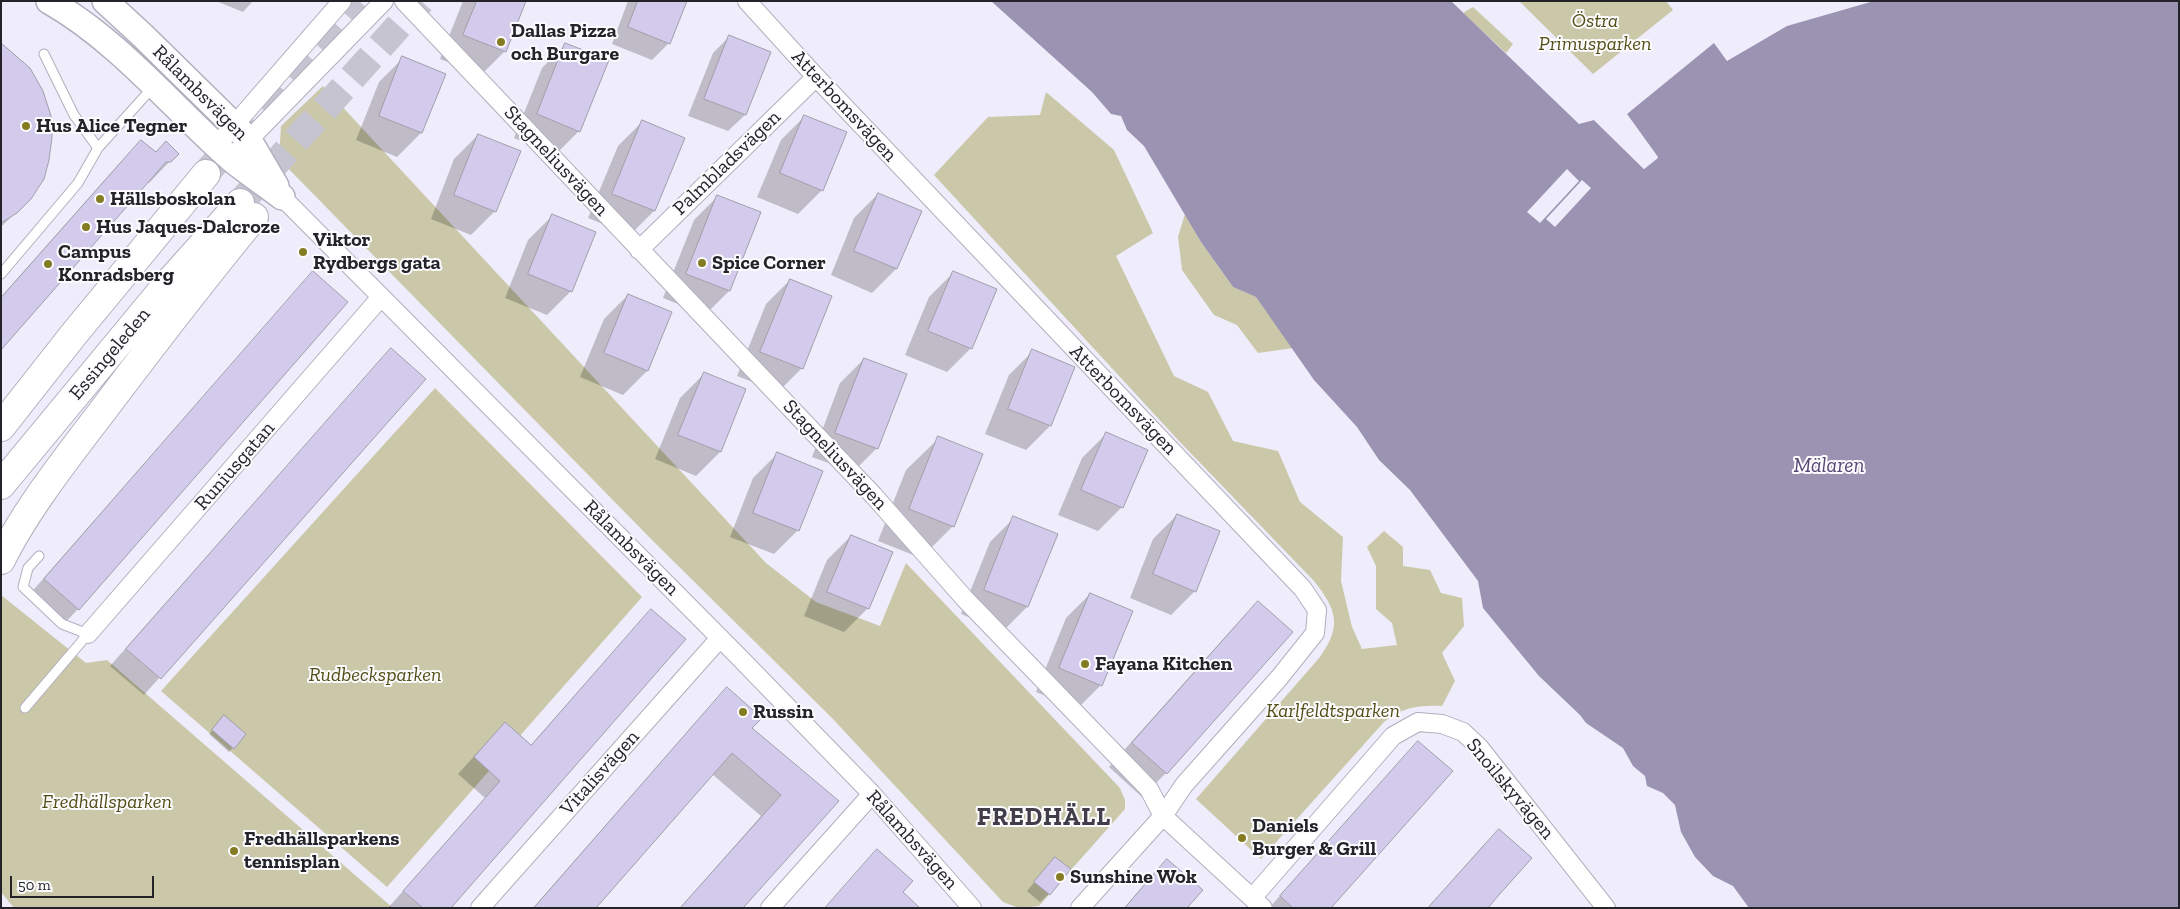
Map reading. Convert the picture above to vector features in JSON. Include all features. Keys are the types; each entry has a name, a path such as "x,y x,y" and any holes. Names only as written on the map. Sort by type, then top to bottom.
{"highway":[{"name":"Essingeleden","path":"1,427 74,334 206,174"},
{"name":"Essingeleden","path":"1,486 164,288 247,210 206,276 71,453 4,552"},
{"path":"1,408 74,334"}],"street":[{"name":"Rålambsvägen","path":"49,1 92,29 155,85 224,151 282,197 720,638 872,794 972,908"},
{"name":"Rålambsvägen","path":"105,1 241,133 282,197"},
{"path":"224,151 241,133 357,28 384,1"},
{"name":"Stagneliusvägen","path":"404,1 874,496 966,599 1149,789 1162,816 1258,902"},
{"name":"Atterbomsvägen","path":"747,1 816,77 1303,589 1317,610 1315,633 1279,678 1184,785 1162,816 1080,908"},
{"path":"241,133 339,5 352,12 357,20 357,28"},
{"name":"Palmbladsvägen","path":"639,250 816,77"},
{"name":"Runiusgatan","path":"88,634 381,298"},
{"name":"Vitalisvägen","path":"480,908 720,638"},
{"name":"Snoilskyvägen","path":"1258,902 1393,736 1418,722 1442,724 1463,732 1478,747 1606,908"},
{"path":"770,908 872,794"}],"lane":[{"path":"44,54 74,115 98,148"},
{"path":"1,274 78,184 98,148 155,85"},
{"path":"25,708 88,634 62,624 23,587 28,568 39,556"}],"green space":[{"name":"Östra Primusparken","path":"1519,1 1666,1 1673,10 1593,74"},
{"path":"1473,7 1513,44 1506,53 1463,13"},
{"path":"323,86 766,563 816,602 880,626 906,563 1120,788 1125,800 1125,809 1039,906 1019,908 1003,902 832,718 651,539 279,159 281,126"},
{"name":"Karlfeldtsparken","path":"1046,92 1114,150 1153,233 1116,256 1174,376 1208,392 1233,441 1278,451 1300,502 1343,537 1341,581 1352,627 1362,649 1397,645 1392,623 1376,609 1376,566 1367,547 1384,531 1403,547 1403,566 1430,570 1441,593 1462,598 1464,626 1442,653 1455,681 1442,706 1411,708 1397,713 1384,722 1261,859 1196,799 1320,657 1332,636 1334,618 1332,610 1322,591 1314,581 1179,441 934,175 988,117 1040,115"},
{"path":"1185,214 1201,242 1233,287 1256,297 1293,348 1258,353 1237,325 1214,315 1182,270 1178,237"},
{"name":"Rudbecksparken","path":"435,388 642,597 387,887 161,691"},
{"name":"Fredhällsparken","path":"1,595 86,663 107,660 393,908 14,908 1,892"}],"water":[{"name":"Mälaren","path":"991,1 1451,1 1579,124 1594,120 1644,169 1658,157 1627,114 1714,43 1727,61 1787,26 1874,1 2179,1 2179,908 1749,908 1733,886 1713,876 1695,857 1681,832 1675,805 1663,793 1647,786 1645,776 1633,766 1623,748 1586,723 1539,676 1483,608 1478,581 1410,490 1379,460 1357,427 1314,380 1256,297 1233,287 1201,242 1144,146 1127,130 1121,116 1111,114 1092,92"}],"pier":[{"path":"1625,112 1658,158 1644,169 1594,120 1595,118 1644,166 1655,157 1625,115"},
{"path":"1567,169 1579,181 1540,223 1527,212"},
{"path":"1582,180 1591,188 1555,227 1546,219"}],"building":[{"path":"477,1 526,1 506,52 463,35"},
{"path":"638,1 687,1 670,44 628,27"},
{"path":"729,35 771,52 746,115 704,99"},
{"name":"Hus Alice Tegner","path":"1,43 30,68 43,91 51,116 52,137 44,179 31,199 17,213 1,223"},
{"path":"565,43 609,60 580,132 537,114"},
{"path":"402,56 446,74 422,133 379,116"},
{"path":"804,115 847,132 823,191 780,173"},
{"path":"642,120 685,138 655,211 612,194"},
{"path":"478,134 521,151 496,212 454,195"},
{"name":"Hus Jaques-Dalcroze","path":"141,140 156,152 166,141 179,154 171,162 166,162 1,350 1,298"},
{"path":"878,193 922,211 897,269 854,251"},
{"path":"717,195 761,212 730,291 686,274"},
{"path":"552,214 596,232 572,292 528,274"},
{"path":"313,271 348,302 79,610 44,579"},
{"path":"953,271 997,289 972,349 928,331"},
{"path":"790,279 832,296 803,369 760,352"},
{"path":"628,294 672,312 648,371 604,353"},
{"path":"391,348 426,379 161,679 126,649"},
{"path":"1032,349 1075,367 1051,426 1008,409"},
{"path":"864,358 907,374 878,449 835,433"},
{"path":"704,372 746,389 721,452 678,435"},
{"path":"1106,432 1148,450 1123,508 1081,490"},
{"path":"938,436 983,454 954,527 909,509"},
{"path":"777,452 823,471 799,531 753,513"},
{"path":"1177,514 1220,531 1196,592 1153,574"},
{"path":"1013,516 1058,534 1028,607 984,590"},
{"path":"851,535 893,552 869,609 827,592"},
{"path":"1090,593 1133,611 1102,686 1059,668"},
{"path":"1258,601 1293,632 1167,774 1132,743"},
{"path":"651,609 686,639 451,908 423,908 403,891 500,781 474,757 505,722 531,745"},
{"path":"727,687 762,718 752,728 839,801 743,908 680,908 781,795 732,753 596,908 534,908"},
{"path":"224,715 246,734 234,749 212,730"},
{"path":"1418,741 1453,771 1331,908 1293,908 1280,896"},
{"path":"1499,829 1532,858 1488,908 1428,908"},
{"path":"877,849 913,881 903,892 920,908 825,908"},
{"path":"1055,857 1071,869 1050,895 1034,882"},
{"path":"1167,859 1203,890 1187,908 1125,908"}],"tunnel":[{"path":"207,172 359,1"},
{"path":"240,203 421,1"}],"place":[{"name":"Dallas Pizza och Burgare","path":"501,42"},
{"name":"Hus Alice Tegner","path":"26,126"},
{"name":"Hällsboskolan","path":"100,199"},
{"name":"Hus Jaques-Dalcroze","path":"86,227"},
{"name":"Viktor Rydbergs gata","path":"303,252"},
{"name":"Spice Corner","path":"702,263"},
{"name":"Campus Konradsberg","path":"48,264"},
{"name":"Fayana Kitchen","path":"1085,664"},
{"name":"Russin","path":"743,712"},
{"name":"Daniels Burger & Grill","path":"1242,838"},
{"name":"Fredhällsparkens tennisplan","path":"234,851"},
{"name":"Sunshine Wok","path":"1060,877"}],"district":[{"name":"FREDHÄLL","path":"1044,818"}]}
